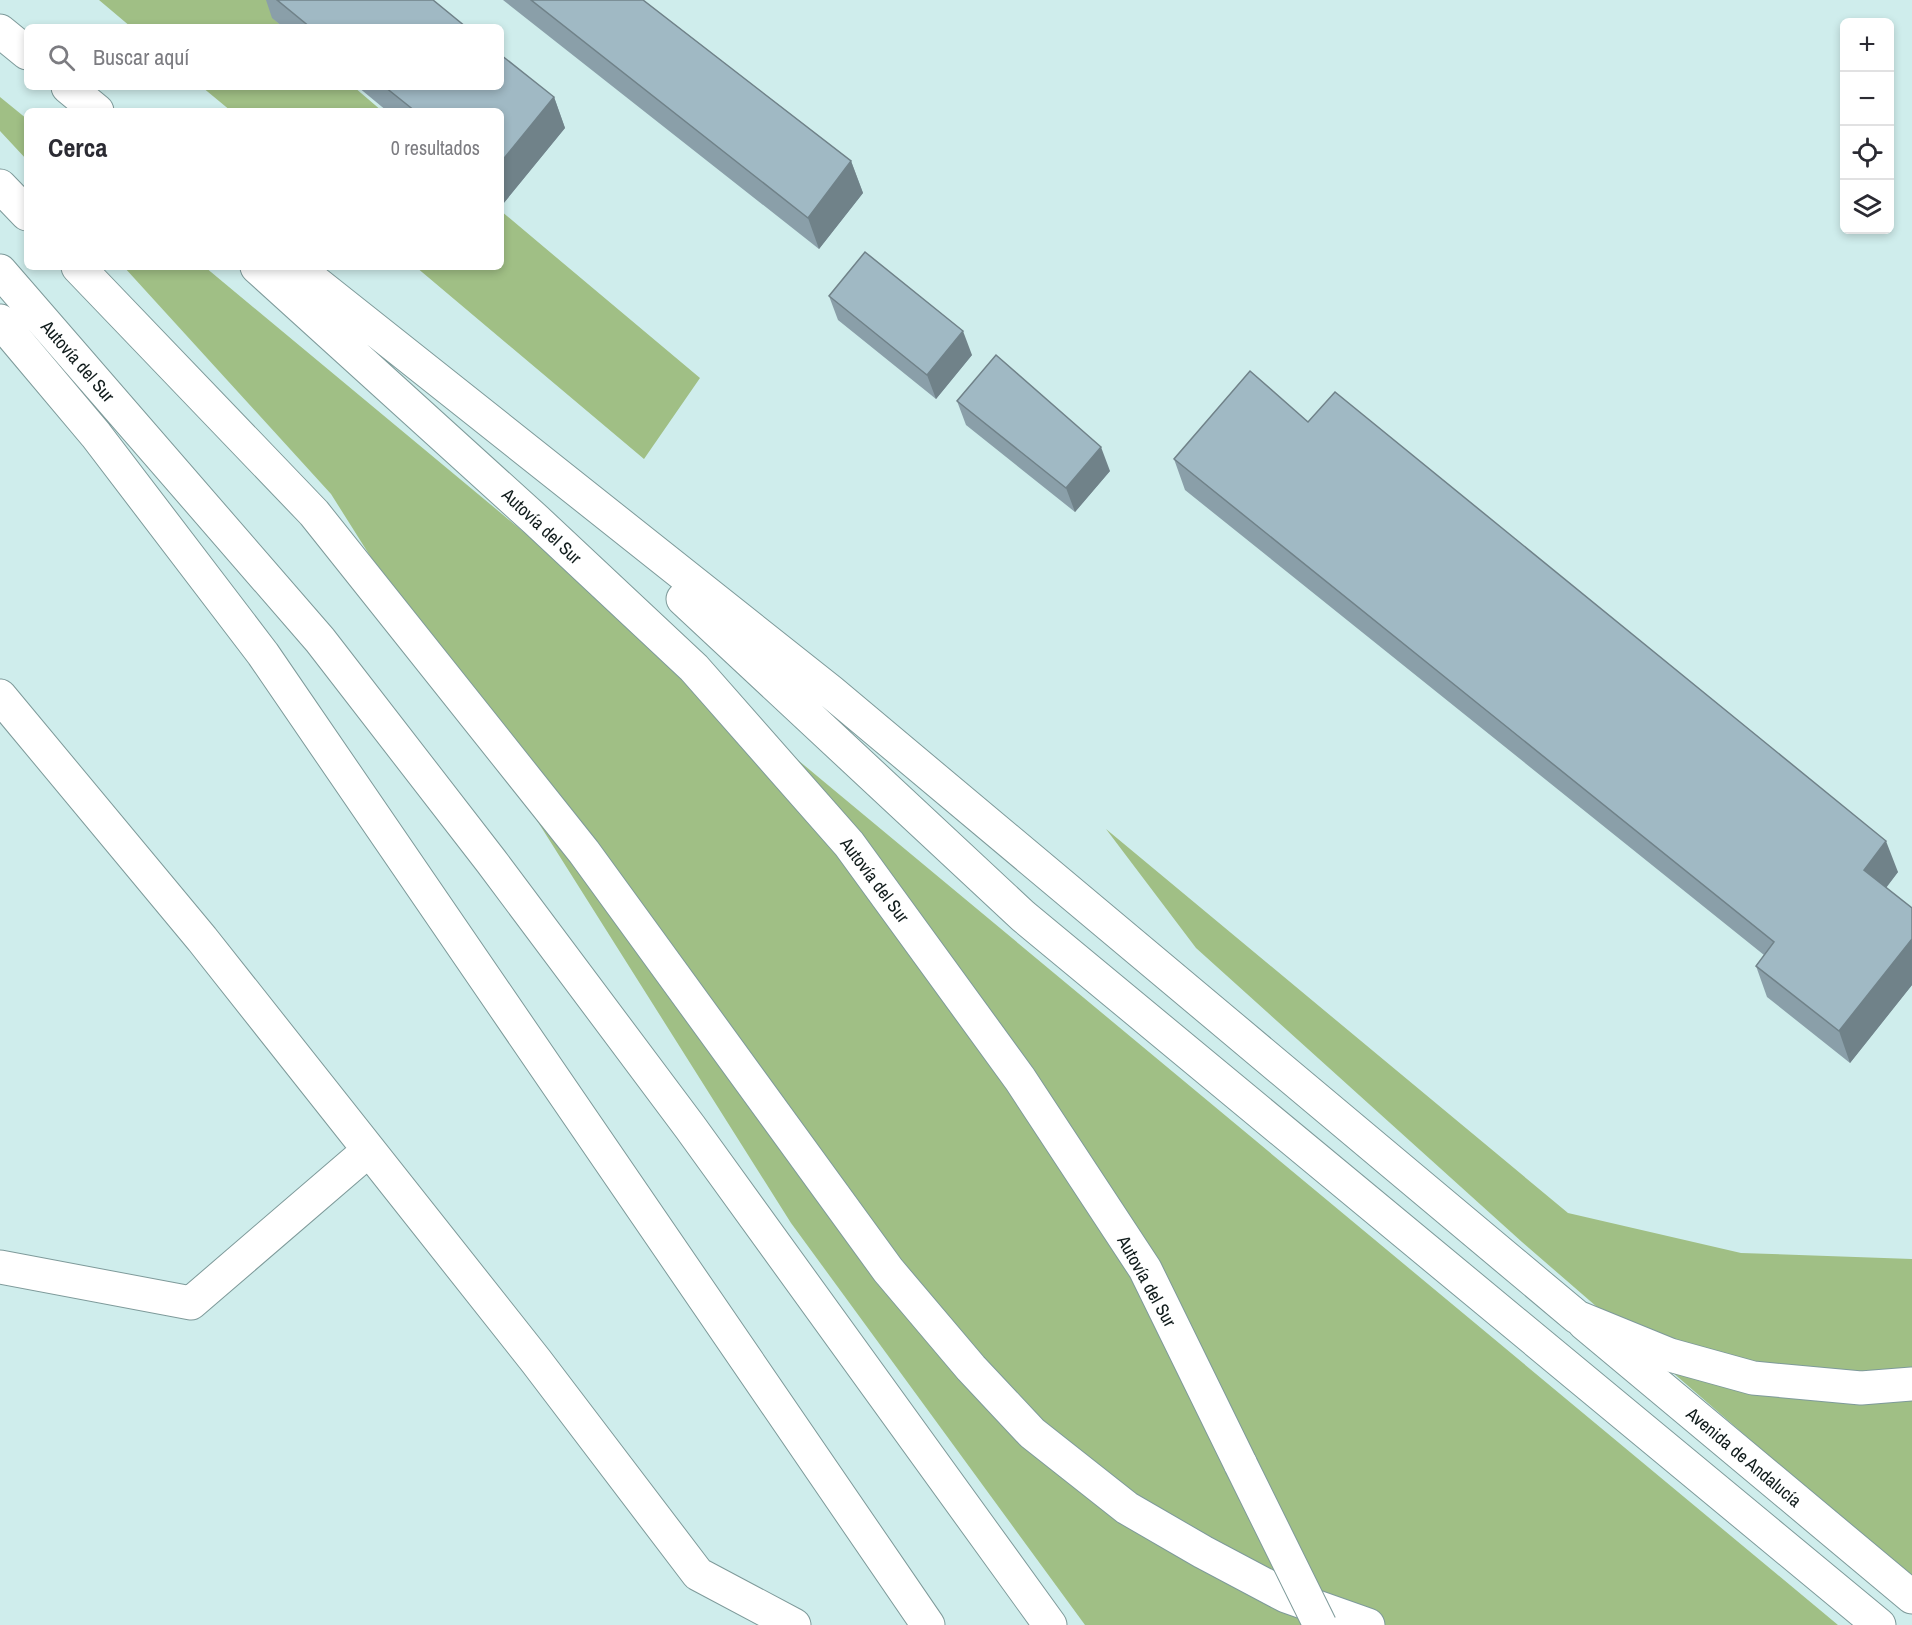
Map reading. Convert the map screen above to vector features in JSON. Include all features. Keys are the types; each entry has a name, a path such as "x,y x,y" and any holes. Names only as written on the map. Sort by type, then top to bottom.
{"main road":[{"path":"0,31 24,51"},
{"path":"72,90 93,108"},
{"path":"0,186 24,211"},
{"path":"81,270 314,513 584,852 888,1270 971,1368 1032,1432 1127,1508 1286,1596 1368,1625"},
{"name":"Autovía del Sur","path":"260,270 536,520 694,668 849,844 1020,1079 1145,1269 1320,1625"},
{"path":"300,270 493,422 1023,916 1879,1625"},
{"name":"Autovía del Sur","path":"0,271 327,649 498,870 690,1127 1050,1625"},
{"path":"0,321 96,435 263,654 928,1625"},
{"name":"Avenida de Andalucía","path":"493,422 830,691 1912,1597"},
{"path":"0,696 202,939 536,1361 698,1574 794,1625"},
{"path":"0,1267 191,1304 369,1150"},
{"path":"1577,1317 1670,1355 1753,1378 1861,1388 1912,1384"}],"green space":[{"path":"99,0 286,0 273,18 280,24 127,24"},
{"path":"206,90 358,90 378,108 227,108"},
{"path":"0,97 24,117 24,157 0,131"},
{"path":"504,214 700,378 644,459 420,270 504,270"},
{"path":"127,270 209,270 1838,1625 1085,1625 791,1223 331,494"},
{"path":"1106,829 1568,1213 1741,1253 1912,1259 1912,1577 1522,1242 1196,948"}],"building":[{"path":"277,0 433,0 462,24 306,24"},
{"path":"531,0 643,0 851,161 808,218"},
{"path":"504,57 554,97 504,158 504,108 411,108 389,90 504,90"},
{"path":"865,252 963,331 927,375 829,296"},
{"path":"996,355 1101,447 1066,488 957,401"},
{"path":"1250,371 1308,422 1335,392 1886,841 1864,870 1912,908 1912,939 1839,1031 1756,966 1774,942 1174,459"}]}
